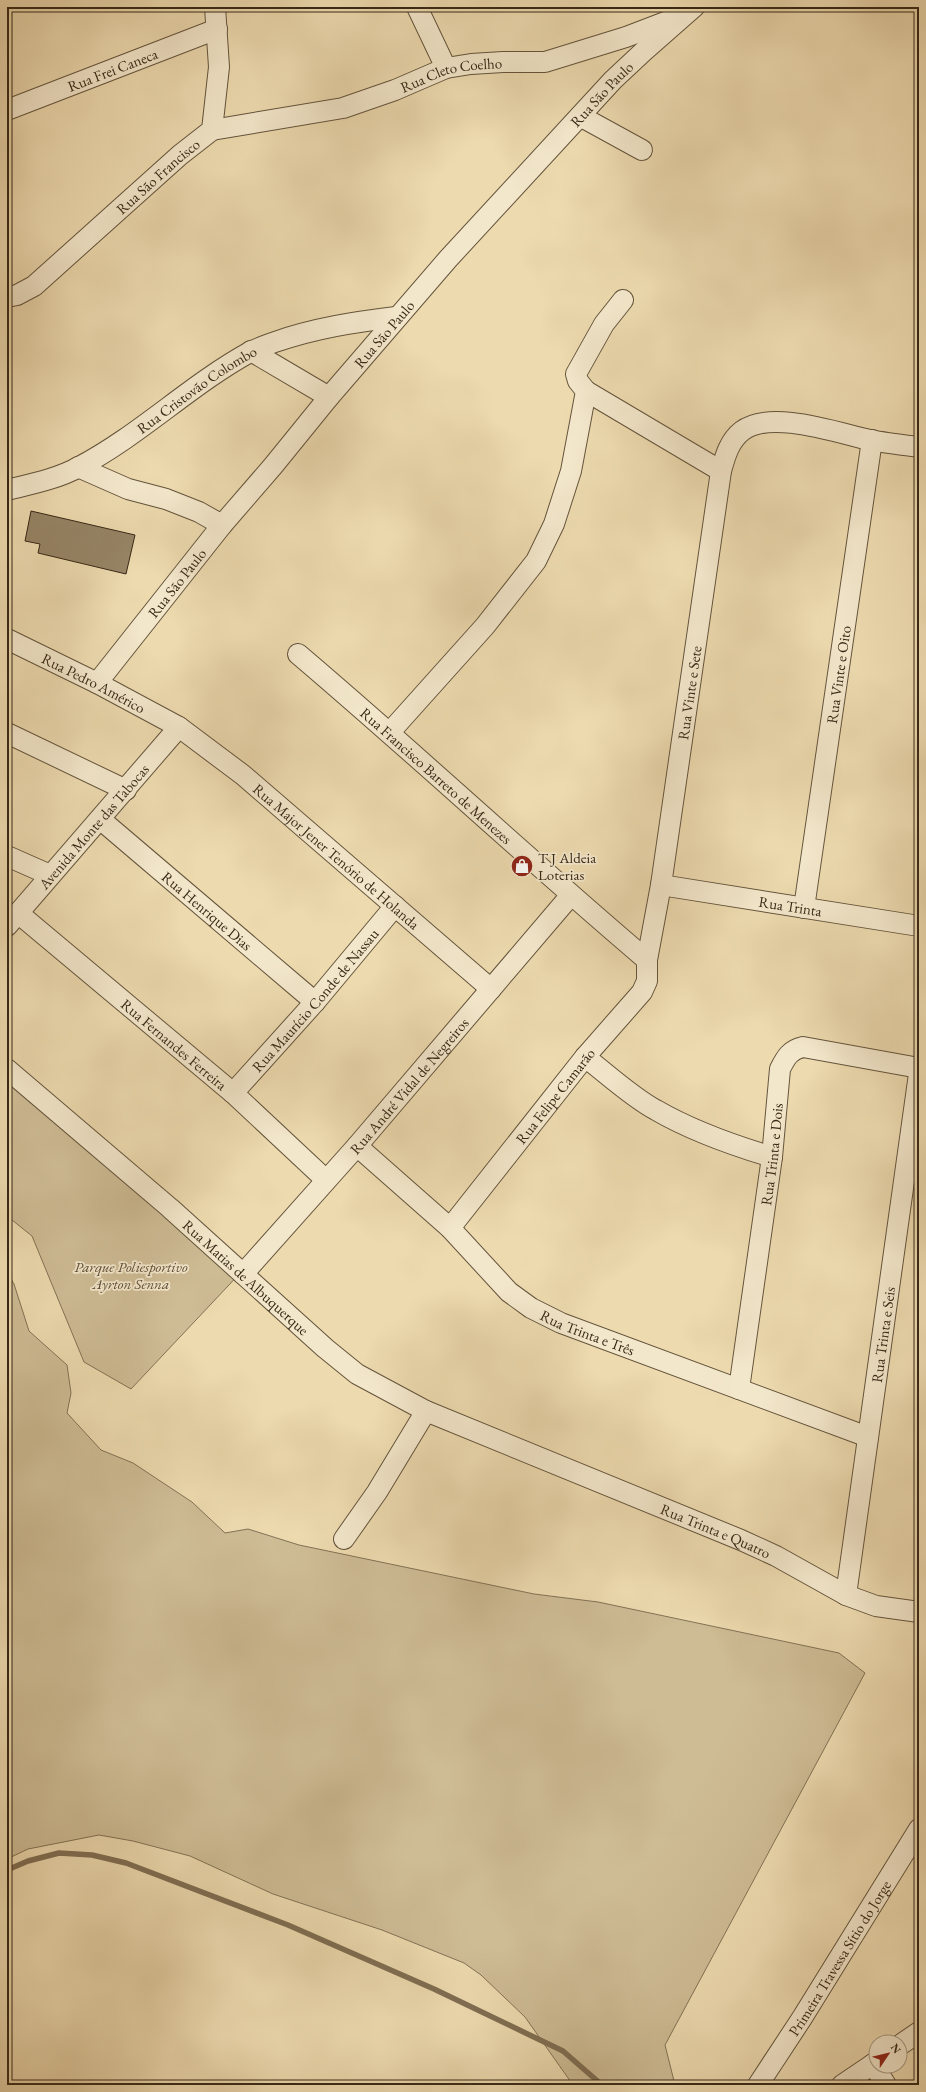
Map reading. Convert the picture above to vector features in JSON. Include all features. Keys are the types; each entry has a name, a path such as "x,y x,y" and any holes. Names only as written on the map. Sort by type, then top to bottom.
{"street":[{"name":"Rua São Francisco","path":"7,297 17,295 34,286 163,170 212,130 219,67 215,7"},
{"path":"418,7 446,68"},
{"name":"Rua Cleto Coelho","path":"212,130 343,108 395,90 446,68 497,62 545,62 626,37 691,10"},
{"name":"Rua São Paulo","path":"97,683 222,525 273,466 396,317 580,116 644,51 691,10"},
{"name":"Rua Frei Caneca","path":"7,110 217,29"},
{"path":"580,116 642,150"},
{"path":"623,300 597,335 576,374 578,381 586,391 721,471"},
{"name":"Rua Cristovão Colombo","path":"7,490 78,468 132,434 187,393 251,351 301,333 343,324 396,317"},
{"path":"251,351 329,397"},
{"path":"390,732 486,626 536,561 554,524 571,471 586,391"},
{"name":"Rua Vinte e Sete","path":"647,960 661,885 721,471 731,443 742,431 756,424 776,422 812,427 872,440"},
{"path":"872,440 919,447"},
{"name":"Rua Vinte e Oito","path":"804,908 872,440"},
{"path":"78,468 128,489 166,499 199,512 222,525"},
{"name":"Rua Pedro Américo","path":"7,639 97,683 179,727"},
{"name":"Rua Francisco Barreto de Menezes","path":"298,654 390,732 571,895 647,960"},
{"name":"Avenida Monte das Tabocas","path":"13,919 179,727"},
{"name":"Rua Major Jener Tenório de Holanda","path":"179,727 243,775 491,989"},
{"path":"7,733 126,790"},
{"name":"Rua Henrique Dias","path":"100,820 315,1002"},
{"path":"7,856 50,875"},
{"name":"Rua Trinta","path":"661,885 919,926"},
{"name":"Rua André Vidal de Negreiros","path":"242,1274 357,1146 571,895"},
{"name":"Rua Maurício Conde de Nassau","path":"233,1093 315,1002 395,906"},
{"name":"Rua Fernandes Ferreira","path":"13,919 233,1093 326,1180"},
{"name":"Rua Felipe Camarão","path":"450,1228 585,1057 642,992 647,981 647,960"},
{"name":"Rua Trinta e Dois","path":"739,1389 772,1157 780,1069 785,1057 793,1049 803,1047 919,1068"},
{"path":"585,1057 655,1110 699,1131 737,1146 772,1157"},
{"name":"Rua Matias de Albuquerque","path":"7,1069 170,1208 325,1348 357,1374 426,1411 511,1447"},
{"name":"Rua Trinta e Seis","path":"846,1595 919,1074"},
{"name":"Rua Trinta e Três","path":"357,1146 450,1228 509,1292 531,1308 561,1323 868,1437"},
{"path":"344,1539 381,1486 426,1411"},
{"name":"Rua Trinta e Quatro","path":"511,1447 741,1540 776,1556 846,1595 876,1606 919,1612"},
{"name":"Primeira Travessa Sítio do Jorge","path":"758,2085 802,2018 919,1829"},
{"path":"908,2040 919,2032"},
{"path":"842,2085 868,2068"},
{"path":"880,2074 886,2085"}],"green space":[{"name":"Parque Poliesportivo Ayrton Senna","path":"7,1062 244,1269 131,1389 84,1362 32,1236 7,1216"},
{"path":"7,1272 14,1284 29,1331 67,1365 71,1393 67,1413 101,1450 133,1463 192,1502 225,1533 248,1529 299,1545 534,1594 598,1602 839,1653 865,1673 665,2045 675,2085 573,2085 525,2017 481,1975 464,1963 382,1930 273,1894 190,1856 133,1841 99,1835 28,1849 7,1859"}],"building":[{"path":"31,511 135,535 126,574 38,553 40,544 25,541"}],"waterway":[{"path":"7,1870 28,1861 59,1853 92,1855 126,1863 288,1925 434,1989 563,2051 602,2085"}],"place":[{"name":"T J Aldeia Loterias","path":"522,866"}]}
